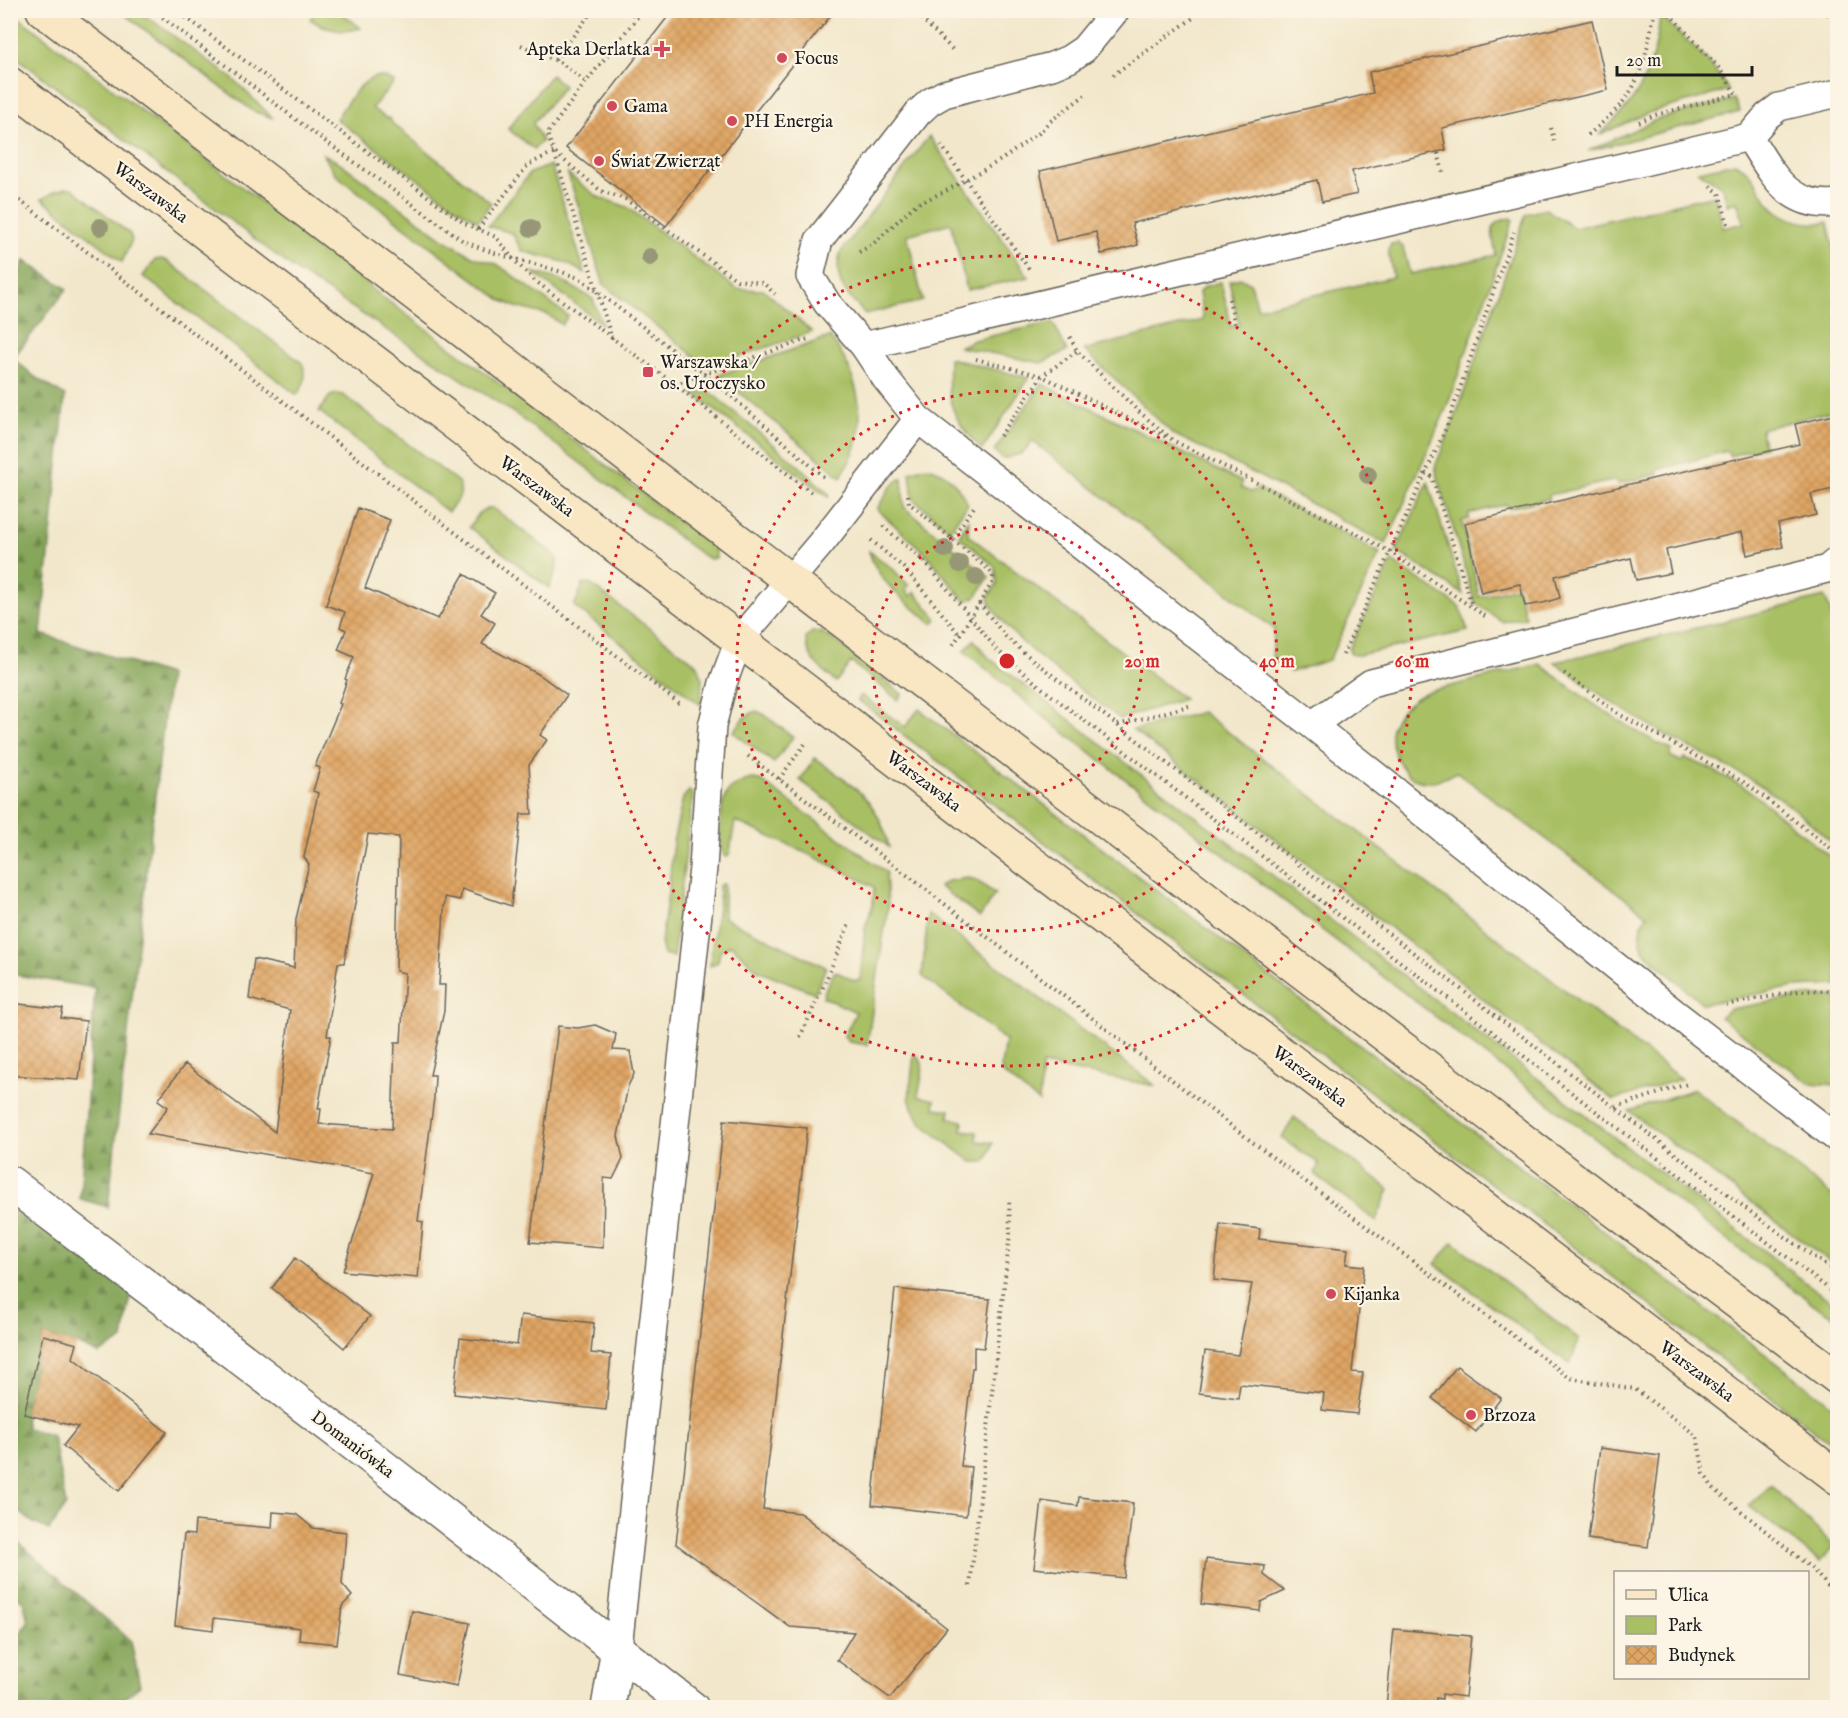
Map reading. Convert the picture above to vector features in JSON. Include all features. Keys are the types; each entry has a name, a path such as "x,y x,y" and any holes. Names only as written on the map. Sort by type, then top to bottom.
{"main road":[{"path":"43,10 1614,1210 1838,1378"},
{"name":"Warszawska","path":"10,84 1838,1478"}],"street":[{"name":"Domaniówka","path":"10,1183 692,1707"},
{"path":"608,1707 618,1648"}],"lane":[{"path":"1116,10 1084,49 1069,59 1052,66 944,94 930,102 918,113 819,240 810,276 827,303 864,346 886,379 910,428 978,466 1312,725 1676,1014 1838,1138"},
{"path":"864,346 1749,137 1767,116 1779,107 1838,93"},
{"path":"1749,137 1778,183 1796,197 1821,205 1838,203"},
{"path":"618,1648 703,868 712,730 723,682 740,640 910,428"},
{"path":"1312,725 1371,683 1827,569 1838,560"}],"path":[{"path":"153,10 308,128 462,240 481,249 513,259 556,269 581,279 597,290 722,388 812,468 900,564 960,635"},
{"path":"176,10 464,223 496,237 513,259 534,280 681,389 927,564 998,651 1042,688 1838,1296"},
{"path":"555,60 593,10"},
{"path":"628,10 637,18"},
{"path":"612,339 548,134 643,10"},
{"path":"913,10 987,82"},
{"path":"1112,76 1193,18 1199,10"},
{"path":"1584,138 1624,102 1637,79 1646,53 1654,10"},
{"path":"1666,10 1719,68 1736,94"},
{"path":"1823,10 1838,22"},
{"path":"521,45 555,60 586,82"},
{"path":"810,276 872,245 916,204 944,192 1011,153 1086,95"},
{"path":"918,113 1052,303 1077,351 1138,411 1174,441"},
{"path":"1551,128 1555,146"},
{"path":"477,229 528,165 554,152"},
{"path":"554,152 601,191 625,199 737,280 755,282"},
{"path":"1339,664 1447,426 1529,189"},
{"path":"10,193 712,730 915,880 1251,1141 1570,1378 1635,1389 1697,1436 1704,1474 1713,1488 1812,1569 1838,1597"},
{"path":"978,466 1042,376 1077,351"},
{"path":"976,359 1042,376 1390,552 1527,645 1617,713 1747,784 1838,854"},
{"path":"910,428 909,503 991,573 992,583 952,647"},
{"path":"1425,473 1432,477 1472,607"},
{"path":"979,603 1011,642 1756,1216 1838,1275"},
{"path":"1118,725 1192,705"},
{"path":"779,779 805,744"},
{"path":"800,1036 849,924"},
{"path":"1676,1014 1799,991 1838,990"},
{"path":"1615,1107 1687,1084"},
{"path":"970,1586 1010,1233 1010,1199"}],"green space":[{"path":"317,10 339,11 361,28 341,31 323,26 310,19"},
{"path":"10,11 715,549 716,558 710,559 701,554 514,413 298,272 11,53"},
{"path":"120,11 139,11 232,78 273,118 253,111"},
{"path":"1660,15 1708,61 1729,90 1648,113 1599,135 1627,107 1640,87 1652,57"},
{"path":"551,75 564,86 533,123 542,141 534,149 508,129"},
{"path":"375,77 384,77 394,82 372,108 389,118 393,124 491,203 478,221 336,119 358,89"},
{"path":"1734,99 1740,112 1588,151 1658,119"},
{"path":"929,136 1029,277 967,290 951,223 907,235 923,301 865,314 847,294 840,280 838,263 840,253"},
{"path":"323,154 340,163 445,240 474,257 497,264 568,316 562,325 548,315 516,307 501,300 336,175"},
{"path":"1735,163 1750,174 1770,205 1777,211 1801,222 1828,222 1835,256 1838,256 1837,410 1761,429 1764,447 1730,456 1727,451 1657,470 1658,474 1618,484 1616,480 1549,495 1549,499 1508,508 1507,504 1469,514 1469,519 1462,521 1479,597 1517,587 1526,617 1503,622 1475,603 1435,467 1455,418 1526,214 1546,209 1574,228 1715,195 1723,228 1744,223 1737,202 1727,205 1723,188 1698,171"},
{"path":"551,165 585,273 564,262 522,251 512,233 488,226 530,173"},
{"path":"568,174 598,197 627,207 737,289 764,290 812,332 708,367 604,285"},
{"path":"66,188 72,188 130,234 132,240 122,262 42,199"},
{"path":"1511,218 1513,220 1446,409 1386,544 1259,476 1173,434 1084,350 1203,320 1199,292 1206,286 1221,282 1231,327 1239,325 1229,281 1240,278 1251,284 1258,308 1393,277 1388,250 1391,244 1398,243 1403,247 1410,274 1496,255 1494,226"},
{"path":"24,260 67,289 13,358 35,377 65,396 41,634 169,675 108,1207 80,1199 95,988 11,974 10,297"},
{"path":"155,260 167,261 302,363 305,380 297,395 143,276"},
{"path":"532,272 561,280 593,299 602,324"},
{"path":"1053,322 1067,351 1041,363 959,347 974,340"},
{"path":"830,337 845,361 856,387 860,415 856,447 841,477 718,375"},
{"path":"949,358 1029,378 982,450 963,428 953,408 949,387"},
{"path":"1042,384 1242,482 1241,488 1251,492 1258,488 1380,553 1329,660 1291,672 1272,658 1274,629 1032,441 1023,453 1003,459 994,451"},
{"path":"708,389 830,495 828,497 693,393 706,392"},
{"path":"343,395 458,482 460,495 448,512 319,411 330,396"},
{"path":"926,467 952,480 968,504 950,530 913,499 910,472"},
{"path":"902,478 904,507 989,577 976,597 965,601 928,556 877,509 891,486"},
{"path":"1428,482 1463,594 1396,551"},
{"path":"493,508 556,556 557,568 549,588 469,527 480,512"},
{"path":"969,519 968,535 1184,699 1120,719 1045,662 1008,628 995,612 988,597 997,584 995,567 959,536"},
{"path":"869,551 892,568 909,586 905,589 910,596 915,592 937,619 933,624 886,583 873,563"},
{"path":"1392,561 1460,607 1468,631 1359,655 1350,652 1349,649"},
{"path":"589,583 698,665 702,678 701,705 574,606 583,584"},
{"path":"1824,597 1830,612 1837,675 1837,848 1798,813 1766,789 1637,718 1555,662"},
{"path":"812,632 821,632 836,641 902,694 898,700 851,662 836,682 815,662 809,651 806,637"},
{"path":"974,640 989,658 1833,1303 1837,1307 1837,1319 1755,1261 1053,724 964,651"},
{"path":"1540,664 1604,711 1672,750 1670,756 1682,762 1685,758 1707,767 1749,790 1830,857 1838,869 1837,985 1795,987 1703,1004 1644,952 1640,933 1647,915 1457,772 1426,782 1419,781 1406,772 1395,753 1391,733 1395,720 1410,703 1427,692"},
{"path":"861,695 905,727 919,709 1837,1409 1837,1448 858,700"},
{"path":"756,711 793,737 774,763 733,732 746,716"},
{"path":"1202,712 1681,1079 1614,1100 1133,730"},
{"path":"815,758 852,786 871,804 884,830 889,847 800,780"},
{"path":"751,779 760,780 886,872 888,906 867,1045 849,1042 844,1036 856,1012 823,997 835,971 855,981 860,980 865,928 873,904 874,887 735,821 730,852 727,857 724,856 720,833 723,803 729,790"},
{"path":"689,791 693,794 673,957 664,955 661,943 673,842 683,798"},
{"path":"968,878 976,880 995,894 980,917 939,886 948,881"},
{"path":"724,884 724,918 826,967 815,993 758,970 731,945 720,951 718,962 710,966 719,885"},
{"path":"928,914 1156,1086 1042,1065 1039,1102 1002,1073 1005,1040 922,976"},
{"path":"1805,996 1837,996 1837,1085 1809,1083 1720,1017 1730,1009"},
{"path":"914,1054 919,1057 922,1067 918,1096 935,1100 934,1108 950,1110 949,1118 963,1121 962,1130 977,1132 977,1141 993,1143 984,1162 972,1162 922,1124 909,1098"},
{"path":"1694,1089 1837,1199 1837,1267 1629,1111"},
{"path":"1294,1117 1389,1189 1376,1221 1314,1174 1319,1164 1282,1138"},
{"path":"10,1183 134,1277 123,1339 99,1354 77,1344 43,1335 24,1414 27,1428 53,1436 66,1505 49,1530 32,1522 11,1505"},
{"path":"1453,1242 1579,1339 1570,1364 1435,1264"},
{"path":"1771,1485 1834,1546 1820,1562 1749,1506"},
{"path":"11,1536 131,1641 140,1686 113,1707 11,1707 11,1646 28,1622 24,1602 11,1592"}],"building":[{"path":"673,10 835,10 666,226 566,148"},
{"path":"1592,20 1608,90 1442,128 1446,150 1352,171 1357,194 1322,202 1317,180 1132,223 1138,245 1120,250 1101,254 1096,232 1056,241 1040,171 1373,93 1369,72"},
{"path":"1838,414 1838,488 1811,494 1816,515 1778,524 1783,547 1747,555 1742,532 1666,550 1671,573 1636,580 1631,558 1555,576 1560,598 1543,603 1525,606 1520,584 1481,593 1465,523 1800,444 1795,424"},
{"path":"358,508 390,520 365,588 438,619 464,574 495,593 481,614 495,623 482,644 540,675 567,695 540,735 547,740 529,765 532,814 521,814 511,906 462,889 460,900 445,897 439,985 445,985 444,1011 430,1075 435,1075 434,1098 418,1221 423,1222 418,1278 343,1271 374,1173 148,1134 168,1107 158,1100 185,1064 275,1132 290,1010 249,999 254,959 294,968 296,919 309,864 304,857 318,793 313,791 320,768 315,766 341,704 339,703 347,680 345,679 354,657 338,650 346,630 340,627 345,612 326,605","holes":["368,834 399,837 396,971 405,973 401,1042 395,1042 392,1129 319,1124 321,1109 318,1109 331,1036 327,1036 338,963 344,963"]},
{"path":"10,1003 63,1009 61,1018 86,1021 79,1080 10,1075"},
{"path":"595,1025 616,1034 613,1050 630,1051 634,1074 628,1086 618,1136 623,1159 613,1179 604,1178 603,1248 530,1242 558,1026 578,1028"},
{"path":"724,1120 807,1128 763,1509 800,1513 947,1628 890,1698 837,1660 854,1632 790,1627 676,1544"},
{"path":"1220,1224 1260,1229 1259,1239 1348,1249 1346,1264 1364,1266 1352,1372 1363,1373 1357,1414 1322,1410 1324,1393 1240,1384 1238,1398 1199,1393 1205,1351 1238,1355 1252,1284 1214,1280"},
{"path":"295,1258 370,1316 344,1348 272,1288"},
{"path":"895,1289 990,1299 984,1348 974,1347 974,1368 972,1368 961,1466 971,1467 966,1516 872,1505"},
{"path":"521,1315 594,1323 591,1353 611,1355 606,1410 454,1394 460,1338 517,1345"},
{"path":"43,1335 77,1344 73,1358 167,1432 119,1491 63,1446 78,1427 24,1414"},
{"name":"Brzoza","path":"1457,1366 1501,1398 1476,1432 1432,1398"},
{"path":"1600,1448 1660,1456 1648,1547 1588,1539"},
{"path":"1079,1497 1133,1503 1124,1578 1034,1568 1042,1501 1078,1506"},
{"path":"273,1512 296,1514 313,1528 346,1532 342,1584 352,1596 342,1606 337,1644 299,1640 300,1628 214,1618 213,1630 175,1625 184,1534 194,1535 195,1521 272,1528"},
{"path":"1206,1559 1265,1566 1264,1575 1285,1591 1261,1602 1260,1611 1201,1604"},
{"path":"412,1611 470,1623 457,1686 400,1675"},
{"path":"1394,1629 1471,1636 1465,1697 1442,1694 1442,1699 1436,1698 1435,1707 1386,1707"}],"place":[{"name":"Apteka Derlatka","path":"662,49"},
{"name":"Focus","path":"782,58"},
{"name":"Gama","path":"612,106"},
{"name":"PH Energia","path":"732,121"},
{"name":"Świat Zwierząt","path":"599,161"},
{"name":"Warszawska / os. Uroczysko","path":"648,372"},
{"name":"Kijanka","path":"1331,1294"},
{"name":"Brzoza","path":"1471,1415"}]}
